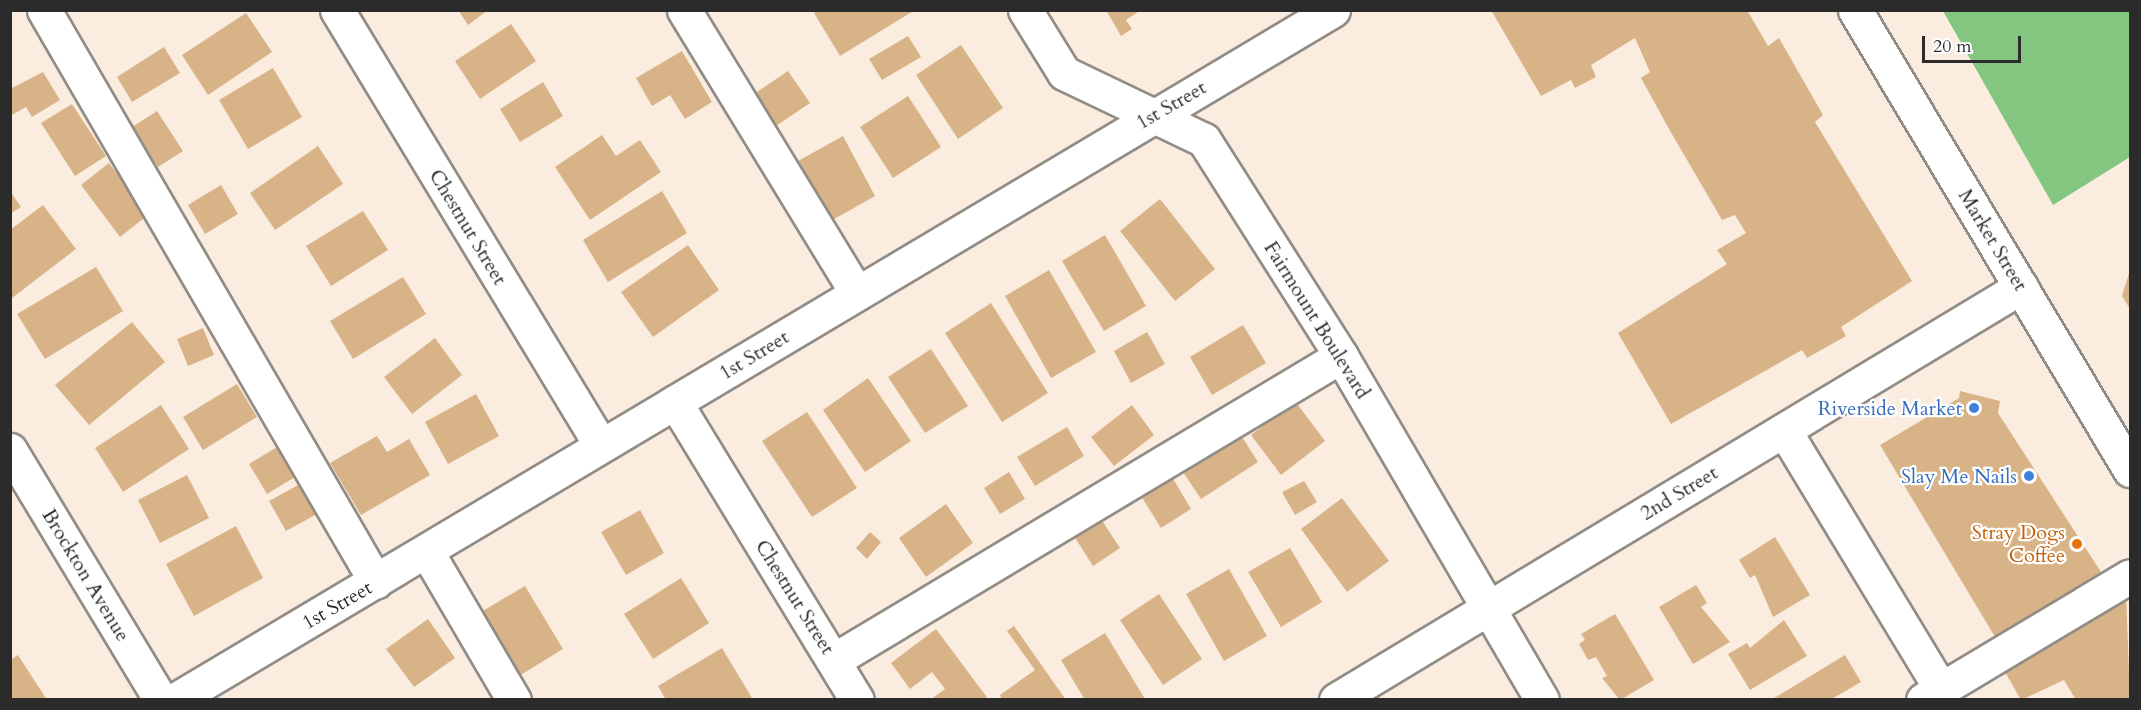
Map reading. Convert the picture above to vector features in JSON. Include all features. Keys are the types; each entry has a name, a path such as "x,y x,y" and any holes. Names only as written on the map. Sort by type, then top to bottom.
{"street":[{"path":"44,10 376,582"},
{"name":"Chestnut Street","path":"337,10 600,444"},
{"path":"684,10 857,293"},
{"name":"Fairmount Boulevard","path":"1025,10 1064,73 1150,118 1204,140 1341,356 1486,610 1542,699"},
{"name":"1st Street","path":"175,699 427,552 600,444 675,402 1333,10"},
{"name":"Market Street","path":"1855,10 2130,470"},
{"name":"2nd Street","path":"1336,699 2021,287"},
{"path":"834,660 1341,356"},
{"name":"Chestnut Street","path":"675,402 857,699"},
{"path":"1784,430 1932,694 2130,576"},
{"name":"Brockton Avenue","path":"10,450 161,699"},
{"path":"427,552 514,699"}],"green space":[{"path":"1943,11 2130,11 2130,157 2053,205"}],"building":[{"path":"458,10 488,10 468,25"},
{"path":"818,10 915,10 840,56 814,13"},
{"path":"1106,10 1141,10 1126,20 1132,29 1121,36"},
{"path":"1491,10 1747,10 1768,46 1779,38 1823,115 1815,122 1912,281 1841,327 1846,336 1807,358 1802,350 1671,424 1618,333 1727,264 1717,250 1746,233 1735,215 1722,220 1669,129 1641,78 1650,72 1635,38 1591,65 1596,77 1575,88 1571,80 1541,96"},
{"path":"246,13 272,52 208,95 182,55"},
{"path":"511,24 536,61 480,99 455,61"},
{"path":"908,36 921,57 882,80 869,59"},
{"path":"961,45 1003,108 958,139 916,75"},
{"path":"164,47 180,73 132,102 117,77"},
{"path":"682,51 712,102 685,119 670,95 652,106 636,78"},
{"path":"273,68 302,117 248,149 219,100"},
{"path":"788,71 810,103 776,126 754,94"},
{"path":"43,72 60,100 32,117 26,107 10,116 10,89"},
{"path":"543,82 563,116 520,142 500,109"},
{"path":"908,96 941,147 893,178 860,127"},
{"path":"72,104 106,156 75,176 41,123"},
{"path":"157,111 183,151 158,167 132,127"},
{"path":"602,135 616,156 640,140 661,172 590,220 555,167"},
{"path":"843,136 875,196 822,226 789,166"},
{"path":"318,146 343,184 275,230 250,193"},
{"path":"109,163 148,215 120,237 81,185"},
{"path":"221,185 238,214 205,234 188,205"},
{"path":"10,191 21,207 10,214"},
{"path":"662,191 687,233 608,282 583,240"},
{"path":"1160,199 1215,269 1175,301 1120,231"},
{"path":"43,205 76,249 12,298 10,230"},
{"path":"363,211 388,250 331,286 306,246"},
{"path":"1105,235 1146,306 1104,331 1062,261"},
{"path":"688,245 719,290 653,337 621,292"},
{"path":"96,267 123,311 45,359 17,314"},
{"path":"1049,270 1096,352 1051,378 1005,296"},
{"path":"2130,270 2130,309 2122,296"},
{"path":"403,277 426,314 353,359 330,321"},
{"path":"991,303 1048,393 1002,422 945,333"},
{"path":"132,322 165,362 89,425 55,385"},
{"path":"1243,325 1266,363 1212,395 1190,357"},
{"path":"203,328 214,355 188,366 177,339"},
{"path":"1147,332 1165,364 1131,383 1114,351"},
{"path":"435,338 462,375 412,414 384,377"},
{"path":"931,349 968,406 925,433 888,377"},
{"path":"868,378 911,441 865,472 823,410"},
{"path":"237,384 257,417 203,450 183,417"},
{"path":"1960,391 2000,401 1998,413 2101,572 1995,637 1880,445 1959,398"},
{"path":"476,394 499,436 448,464 425,422"},
{"path":"1295,401 1325,441 1281,475 1251,435"},
{"path":"161,405 189,449 123,492 95,448"},
{"path":"1132,405 1154,435 1114,466 1091,437"},
{"path":"807,412 857,488 812,517 762,441"},
{"path":"1067,427 1084,456 1035,486 1017,457"},
{"path":"1239,432 1258,462 1201,499 1181,469"},
{"path":"377,436 387,452 409,439 430,475 361,515 330,463"},
{"path":"277,447 295,477 267,494 249,464"},
{"path":"1009,472 1025,499 1000,514 984,488"},
{"path":"187,475 209,518 160,543 138,500"},
{"path":"1172,477 1191,509 1161,528 1141,496"},
{"path":"1304,481 1317,502 1295,515 1282,492"},
{"path":"300,484 317,514 286,531 269,501"},
{"path":"1342,498 1389,561 1347,592 1301,529"},
{"path":"946,504 973,543 926,577 899,538"},
{"path":"640,510 664,553 626,575 601,532"},
{"path":"1097,513 1120,548 1093,566 1070,530"},
{"path":"236,526 263,578 194,616 166,564"},
{"path":"870,532 881,542 867,559 856,548"},
{"path":"1775,537 1810,595 1773,617 1755,575 1750,578 1739,560"},
{"path":"1290,548 1322,602 1281,627 1248,572"},
{"path":"1229,569 1267,636 1224,661 1186,594"},
{"path":"681,578 709,623 653,659 624,614"},
{"path":"1696,585 1707,603 1701,607 1730,642 1693,664 1659,607"},
{"path":"525,586 563,649 519,676 481,612"},
{"path":"2126,591 2130,700 2076,700 2064,680 2021,700 2005,672 2023,660 2021,656"},
{"path":"1159,594 1202,659 1163,685 1120,620"},
{"path":"1615,614 1654,680 1620,700 1602,678 1607,676 1596,657 1588,660 1579,644 1585,640 1581,634"},
{"path":"428,619 455,658 414,687 386,649"},
{"path":"1784,620 1807,656 1750,690 1728,654 1747,643 1750,648"},
{"path":"1014,626 1066,700 1002,700 1000,695 1035,670 1007,631"},
{"path":"936,629 989,700 930,700 945,689 932,672 910,689 891,663"},
{"path":"1105,633 1145,699 1085,700 1061,660"},
{"path":"722,648 752,698 666,700 658,686"},
{"path":"18,655 47,700 10,700 10,660"},
{"path":"1845,655 1861,682 1830,700 1771,700"}],"place":[{"name":"Riverside Market","path":"1974,408"},
{"name":"Slay Me Nails","path":"2029,476"},
{"name":"Stray Dogs Coffee","path":"2077,544"}]}
